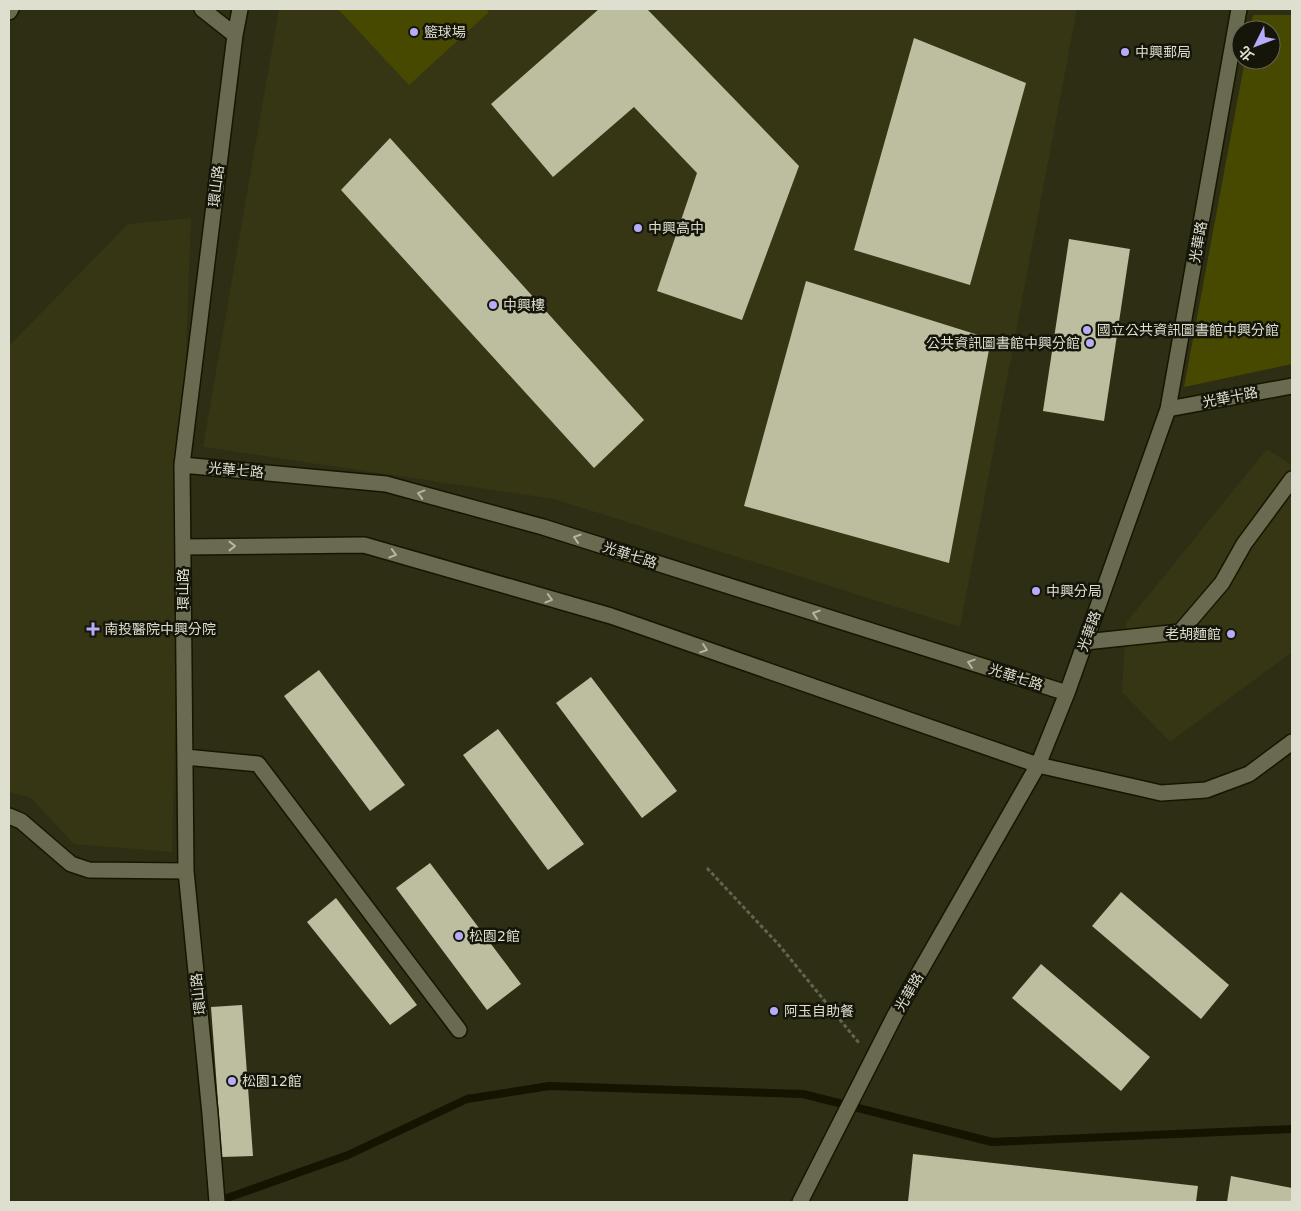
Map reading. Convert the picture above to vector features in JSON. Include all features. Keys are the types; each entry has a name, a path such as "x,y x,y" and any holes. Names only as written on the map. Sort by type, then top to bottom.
{"street":[{"path":"202,9 235,35"},
{"name":"環山路","path":"217,1202 186,871 182,465 235,35 240,9"},
{"name":"光華路","path":"800,1202 895,1015 1038,766 1067,694 1168,409 1239,9"},
{"name":"光華十路","path":"1168,409 1292,386"},
{"name":"光華七路","path":"182,465 386,484 552,530 1067,694"},
{"path":"1086,642 1180,632 1222,583 1244,544 1292,479"},
{"path":"183,547 364,545 611,616 1038,766 1161,792 1206,790 1249,774 1292,742"},
{"path":"185,756 258,764 458,1030"},
{"path":"9,816 21,821 71,864 89,870 186,871"}],"path":[{"path":"707,868 779,945 857,1042 876,1054"}],"shaded area":[{"name":"中興高中","path":"279,9 1077,9 960,627 554,499 203,447"},
{"name":"籃球場","path":"338,9 486,9 489,12 409,85"},
{"path":"1253,15 1292,15 1292,364 1184,387 1243,70 1281,70 1281,20 1252,20"},
{"name":"南投醫院中興分院","path":"191,218 182,465 172,852 74,844 31,798 9,792 9,346 128,224"},
{"path":"1267,449 1292,465 1292,652 1170,742 1122,692 1126,623"}],"building":[{"path":"599,9 647,9 799,166 742,320 657,291 697,173 634,107 553,177 491,104"},
{"path":"914,38 1026,83 970,285 854,250"},
{"name":"中興樓","path":"390,138 644,420 594,468 341,190"},
{"name":"國立公共資訊圖書館中興分館","path":"1069,239 1130,249 1104,421 1043,411"},
{"path":"806,281 991,339 949,563 744,506"},
{"path":"319,670 405,785 370,811 284,696"},
{"path":"591,677 677,791 642,818 556,703"},
{"path":"498,729 584,844 548,870 463,755"},
{"name":"松園2館","path":"430,863 521,984 487,1010 396,888"},
{"path":"1121,892 1229,985 1201,1019 1092,926"},
{"path":"336,898 417,1005 390,1025 307,922"},
{"path":"1041,964 1150,1057 1121,1091 1012,998"},
{"name":"松園12館","path":"242,1005 253,1156 222,1157 211,1007"},
{"path":"913,1154 1198,1186 1196,1202 908,1202"},
{"path":"1231,1176 1292,1188 1292,1202 1227,1202"}],"waterway":[{"path":"216,1202 348,1155 467,1099 549,1086 803,1094 992,1142 1292,1129"}],"place":[{"name":"籃球場","path":"414,32"},
{"name":"中興郵局","path":"1125,52"},
{"name":"中興高中","path":"638,228"},
{"name":"中興樓","path":"493,305"},
{"name":"國立公共資訊圖書館中興分館","path":"1087,330"},
{"name":"公共資訊圖書館中興分館","path":"1090,343"},
{"name":"中興分局","path":"1036,591"},
{"name":"南投醫院中興分院","path":"93,629"},
{"name":"老胡麵館","path":"1231,634"},
{"name":"松園2館","path":"459,936"},
{"name":"阿玉自助餐","path":"774,1011"},
{"name":"松園12館","path":"232,1081"}]}
